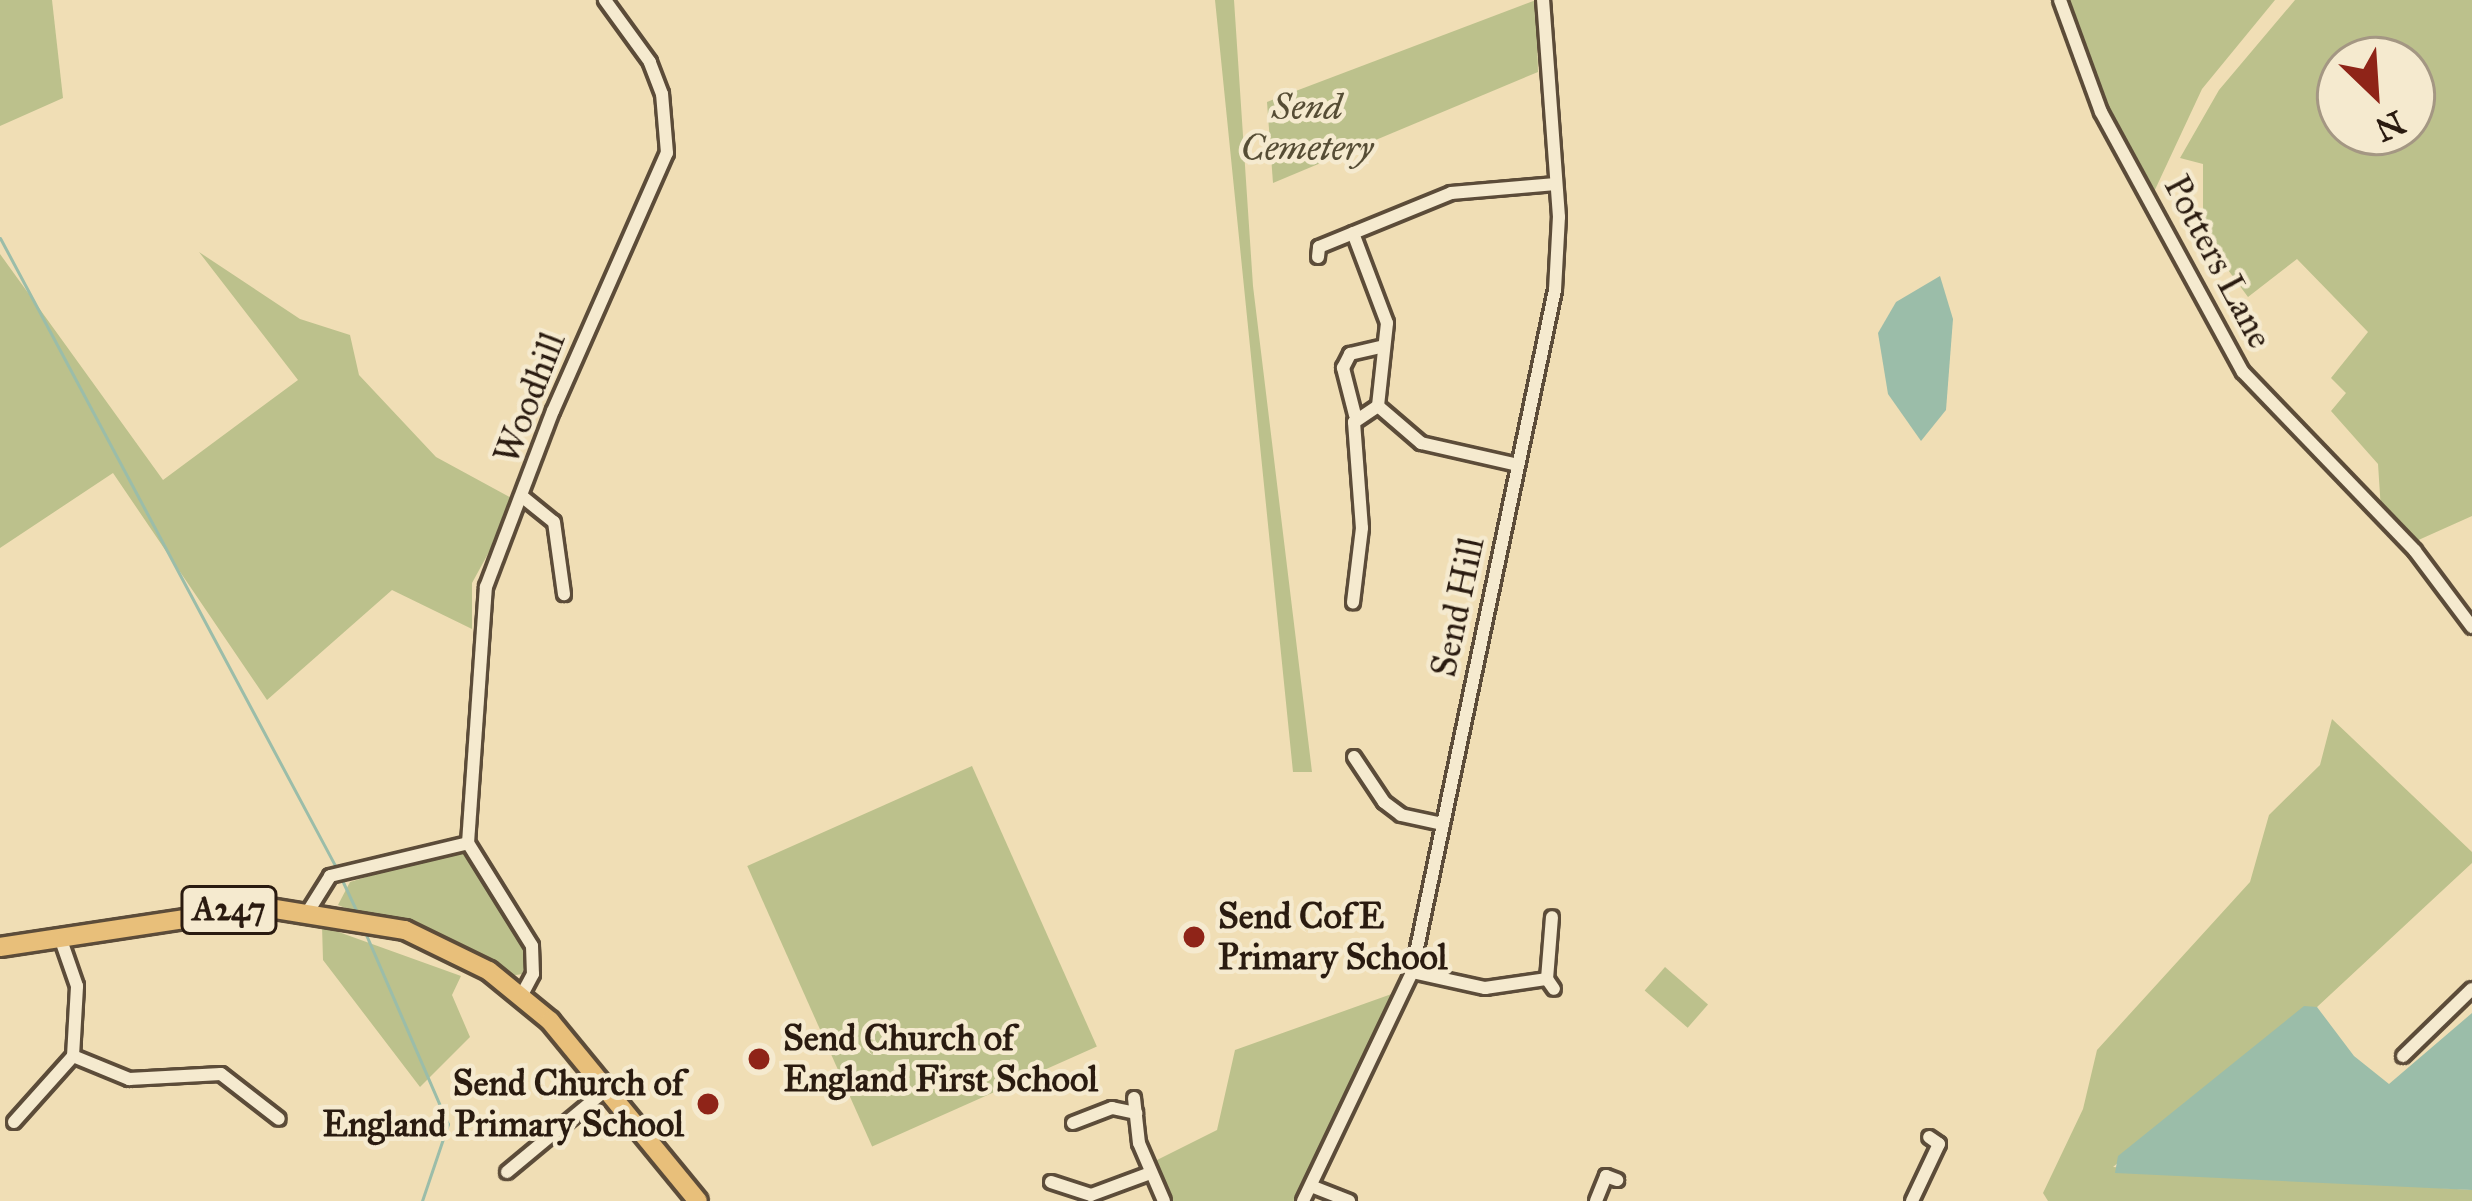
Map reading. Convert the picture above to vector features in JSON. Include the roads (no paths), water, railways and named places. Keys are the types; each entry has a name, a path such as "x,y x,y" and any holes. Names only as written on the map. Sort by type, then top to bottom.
{"main road":[{"name":"A247","path":"0,947 214,911 309,910 358,917 453,951 522,995 609,1088 673,1178 698,1201"}],"street":[{"name":"Woodhill","path":"468,843 486,587 553,411 667,153 662,94 650,62 605,0"},
{"name":"Send Hill","path":"1303,1201 1420,978 1443,824 1555,290 1556,184 1543,0"},
{"name":"Potters Lane","path":"2060,0 2101,112 2243,373 2414,551 2472,627"},
{"path":"1318,257 1318,247 1451,193 1556,184"},
{"path":"1352,232 1385,312 1378,406"},
{"path":"1353,602 1362,508 1355,415 1343,368 1350,354 1384,346"},
{"path":"1378,406 1421,443 1518,465"},
{"path":"1355,415 1378,406"},
{"path":"524,497 554,522 564,594"},
{"path":"1354,757 1384,802 1401,815 1443,824"},
{"path":"309,910 339,873 468,843 532,946 533,974 522,995"},
{"path":"1420,978 1485,988 1550,984 1552,917"},
{"path":"14,1122 73,1056 77,986 61,940"},
{"path":"2403,1056 2472,989"},
{"path":"73,1056 128,1079 221,1075 279,1119"},
{"path":"507,1172 609,1088"},
{"path":"1134,1098 1150,1173 1164,1201"},
{"path":"1073,1123 1112,1108 1136,1113"},
{"path":"1912,1201 1939,1144 1929,1137"},
{"path":"1051,1182 1091,1195 1150,1173"},
{"path":"1596,1201 1606,1176"},
{"path":"1311,1186 1349,1201"}],"waterway":[{"path":"0,238 338,871"},
{"path":"342,880 358,915"},
{"path":"364,930 448,1124 422,1201"}],"place":[{"name":"Send CofE Primary School","path":"1194,937"},
{"name":"Send Church of England First School","path":"759,1059"},
{"name":"Send Church of England Primary School","path":"708,1104"}],"park label":[{"name":"Send Cemetery","path":"1307,128"}]}
